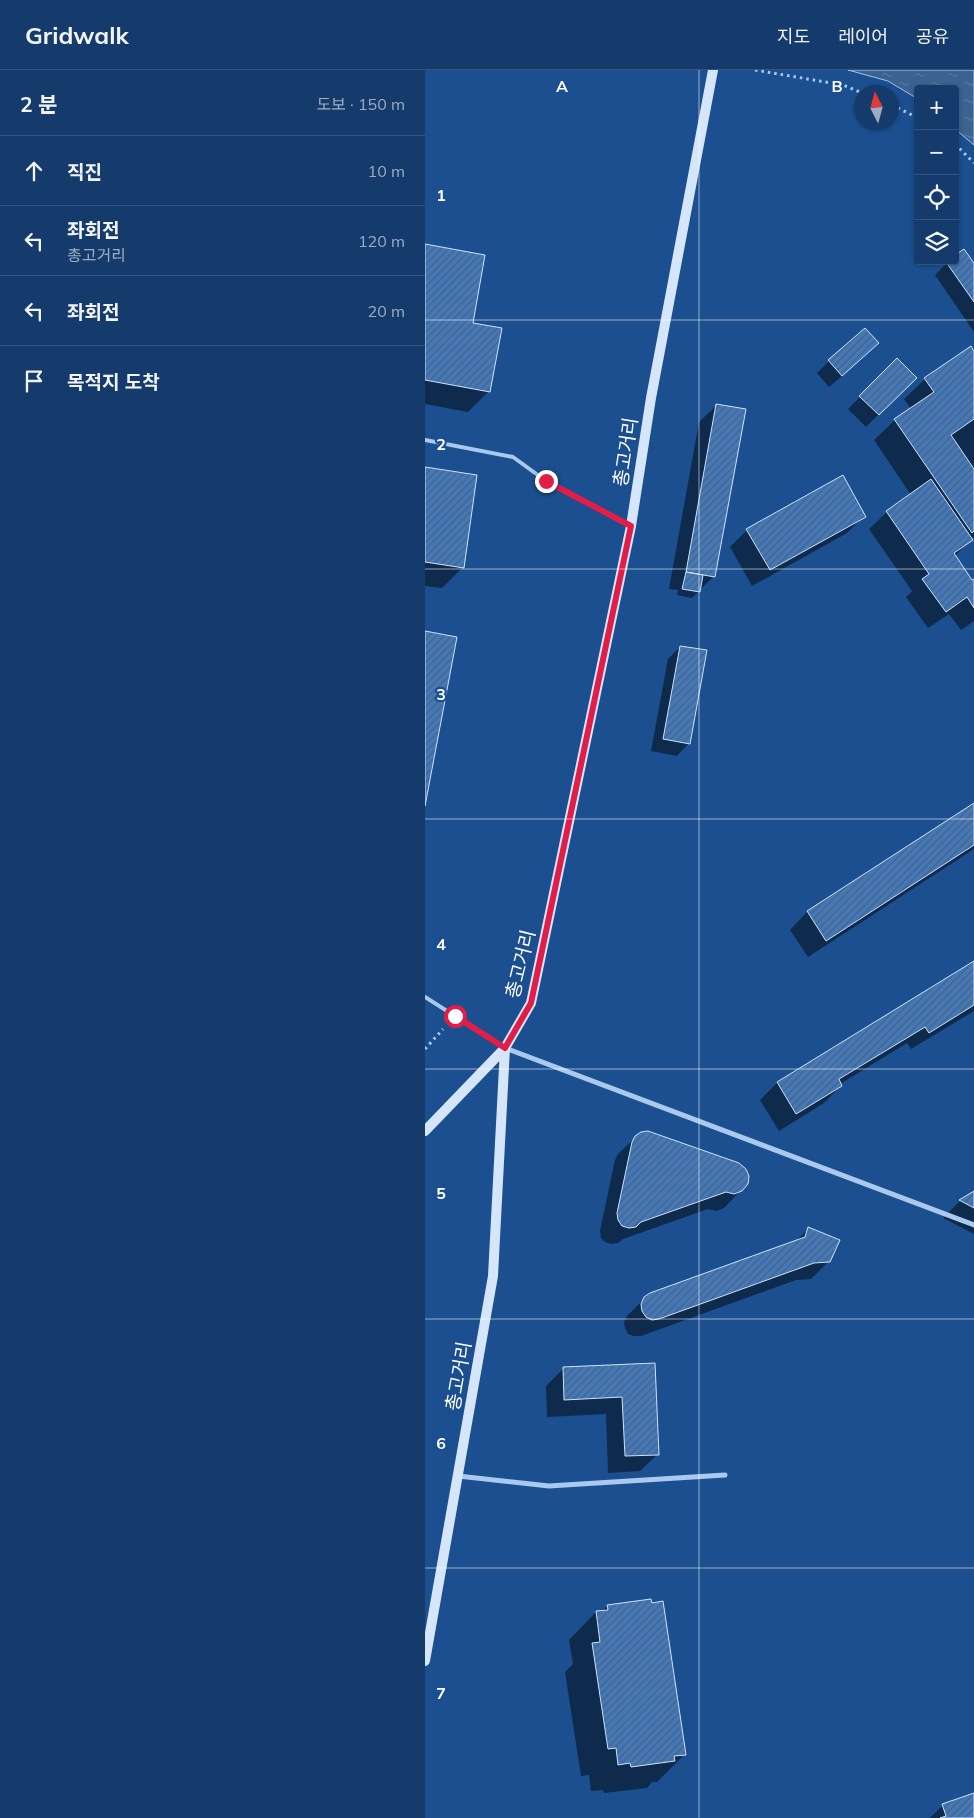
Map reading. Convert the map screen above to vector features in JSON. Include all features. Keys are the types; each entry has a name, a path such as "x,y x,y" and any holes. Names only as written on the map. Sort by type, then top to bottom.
{"main road":[{"name":"총고거리","path":"425,1661 493,1276 505,1048 531,1003 631,526 651,398 713,70"},
{"path":"425,1131 505,1048"}],"street":[{"path":"505,1048 974,1225"},
{"path":"458,1476 549,1486 725,1475"}],"lane":[{"path":"425,440 513,457 546,481 631,526"},
{"path":"425,997 505,1048"}],"path":[{"path":"755,70 843,85 854,90"},
{"path":"899,109 914,116"},
{"path":"959,148 974,163"},
{"path":"425,1049 455,1016"}],"water":[{"path":"848,70 974,70 974,145 959,132 959,85 914,85 914,97 899,88 899,85"}],"building":[{"path":"425,244 485,255 473,323 502,328 490,392 425,380"},
{"path":"964,249 974,263 974,302 948,265 959,265 959,252"},
{"path":"865,328 879,343 842,376 828,360"},
{"path":"971,346 974,351 974,419 951,435 974,469 974,531 972,533 894,419 934,392 924,378"},
{"path":"897,358 917,378 879,415 859,396"},
{"path":"716,404 746,409 715,577 686,572"},
{"path":"425,467 477,475 464,568 425,562"},
{"path":"843,475 866,517 770,570 746,529"},
{"path":"931,479 973,540 954,553 972,580 974,579 974,608 967,597 946,612 922,579 929,574 886,511"},
{"path":"686,572 703,575 700,592 682,589"},
{"path":"425,631 457,637 425,806"},
{"path":"680,646 707,650 690,744 663,739"},
{"path":"974,803 974,845 826,941 807,911"},
{"path":"974,961 974,1005 929,1033 925,1027 839,1079 842,1086 796,1114 777,1082"},
{"path":"648,1131 739,1163 746,1169 749,1176 748,1184 742,1191 734,1194 726,1192 641,1222 636,1227 622,1226 618,1220 617,1213 632,1142 635,1136 641,1132"},
{"path":"974,1191 974,1208 959,1200"},
{"path":"808,1227 840,1240 830,1262 814,1263 659,1319 652,1320 646,1317 642,1311 641,1304 644,1297 650,1293 805,1237"},
{"path":"655,1363 659,1455 625,1456 622,1397 564,1400 563,1367"},
{"path":"651,1599 652,1603 663,1601 686,1755 674,1756 675,1761 631,1767 630,1763 618,1765 616,1748 608,1749 592,1643 600,1642 596,1611 608,1610 607,1605"},
{"path":"974,1793 974,1818 940,1818 946,1816 942,1804"}],"route":[{"path":"455,1016 505,1048 531,1003 631,526 546,481"}]}
